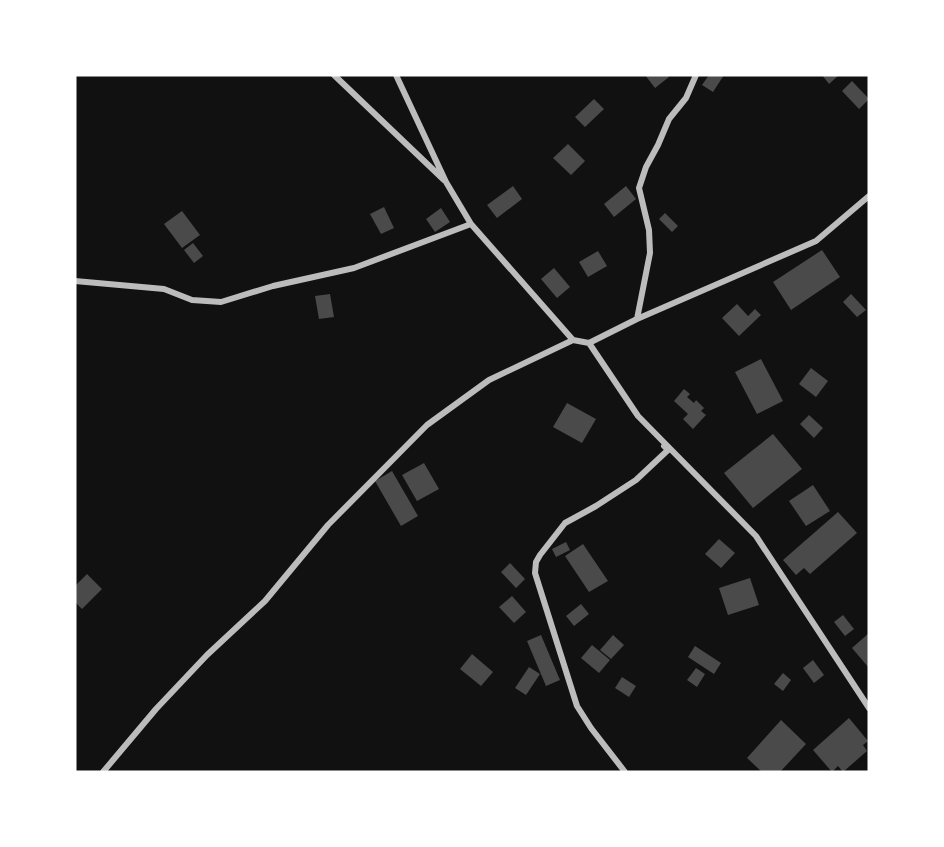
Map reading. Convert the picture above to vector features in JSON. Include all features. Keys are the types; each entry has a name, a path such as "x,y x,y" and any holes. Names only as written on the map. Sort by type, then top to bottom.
{"street":[{"path":"334,75 446,182"},
{"path":"396,75 446,182 471,224 573,340"},
{"path":"637,319 650,252 649,230 639,188 646,167 669,119 686,98 696,75"},
{"path":"103,772 156,709 207,655 265,601 328,525 427,425 489,380 573,340 589,343 637,319 816,241 869,196"},
{"path":"75,281 164,289 192,300 221,302 273,286 354,268 471,224"},
{"path":"589,343 638,416 668,450 636,480 565,523 540,555 536,562 535,573 577,706 625,772"},
{"path":"638,416 756,536 869,708"}],"building":[{"path":"645,75 667,75 669,77 655,88"},
{"path":"709,75 724,75 713,92 702,85"},
{"path":"822,75 839,75 829,84"},
{"path":"852,81 869,99 859,109 842,91"},
{"path":"594,99 604,109 585,127 575,117"},
{"path":"568,144 585,161 571,175 553,158"},
{"path":"513,186 522,199 497,218 487,205"},
{"path":"626,186 636,199 614,217 604,204"},
{"path":"384,207 394,228 381,234 370,214"},
{"path":"441,208 450,222 435,232 426,219"},
{"path":"182,211 200,235 182,248 164,224"},
{"path":"665,213 678,226 672,232 659,219"},
{"path":"193,243 203,256 194,263 184,250"},
{"path":"822,250 840,277 791,310 773,282"},
{"path":"598,251 607,266 588,277 579,262"},
{"path":"554,268 570,287 557,298 541,279"},
{"path":"330,294 334,317 319,319 315,296"},
{"path":"851,294 866,310 857,317 843,302"},
{"path":"737,304 748,316 755,309 761,315 739,336 722,318"},
{"path":"761,359 783,401 757,414 735,372"},
{"path":"811,368 828,381 816,397 799,384"},
{"path":"684,389 690,394 687,397 694,403 696,400 704,408 701,411 706,415 693,429 683,419 688,414 674,401"},
{"path":"567,403 596,419 582,443 553,427"},
{"path":"809,415 823,428 814,438 800,424"},
{"path":"773,434 802,469 753,508 724,473"},
{"path":"424,463 439,489 417,501 402,475"},
{"path":"392,471 418,516 401,526 375,481"},
{"path":"813,485 830,511 806,526 789,501"},
{"path":"838,512 857,533 810,574 804,568 796,575 783,560"},
{"path":"719,539 735,553 721,568 705,554"},
{"path":"566,542 570,550 556,557 552,549"},
{"path":"583,544 608,581 589,592 565,556"},
{"path":"510,563 525,579 516,588 501,572"},
{"path":"87,574 102,589 82,609 75,602 75,586"},
{"path":"750,578 759,605 728,615 719,588"},
{"path":"512,596 526,612 514,623 499,607"},
{"path":"581,604 589,614 574,626 566,616"},
{"path":"843,615 854,629 845,636 834,622"},
{"path":"869,633 869,668 852,648"},
{"path":"541,635 560,680 546,686 527,641"},
{"path":"613,635 624,645 611,659 600,650"},
{"path":"592,645 610,660 599,673 581,658"},
{"path":"695,646 721,663 714,674 688,657"},
{"path":"472,654 493,672 481,686 460,669"},
{"path":"813,660 824,675 814,683 803,668"},
{"path":"529,667 540,674 526,695 515,688"},
{"path":"696,668 705,674 697,687 687,680"},
{"path":"783,673 791,680 783,691 774,684"},
{"path":"622,677 636,686 629,697 615,688"},
{"path":"849,718 868,741 863,745 867,751 843,772 838,766 832,772 813,750"},
{"path":"781,720 806,744 780,772 762,772 747,758"}]}
